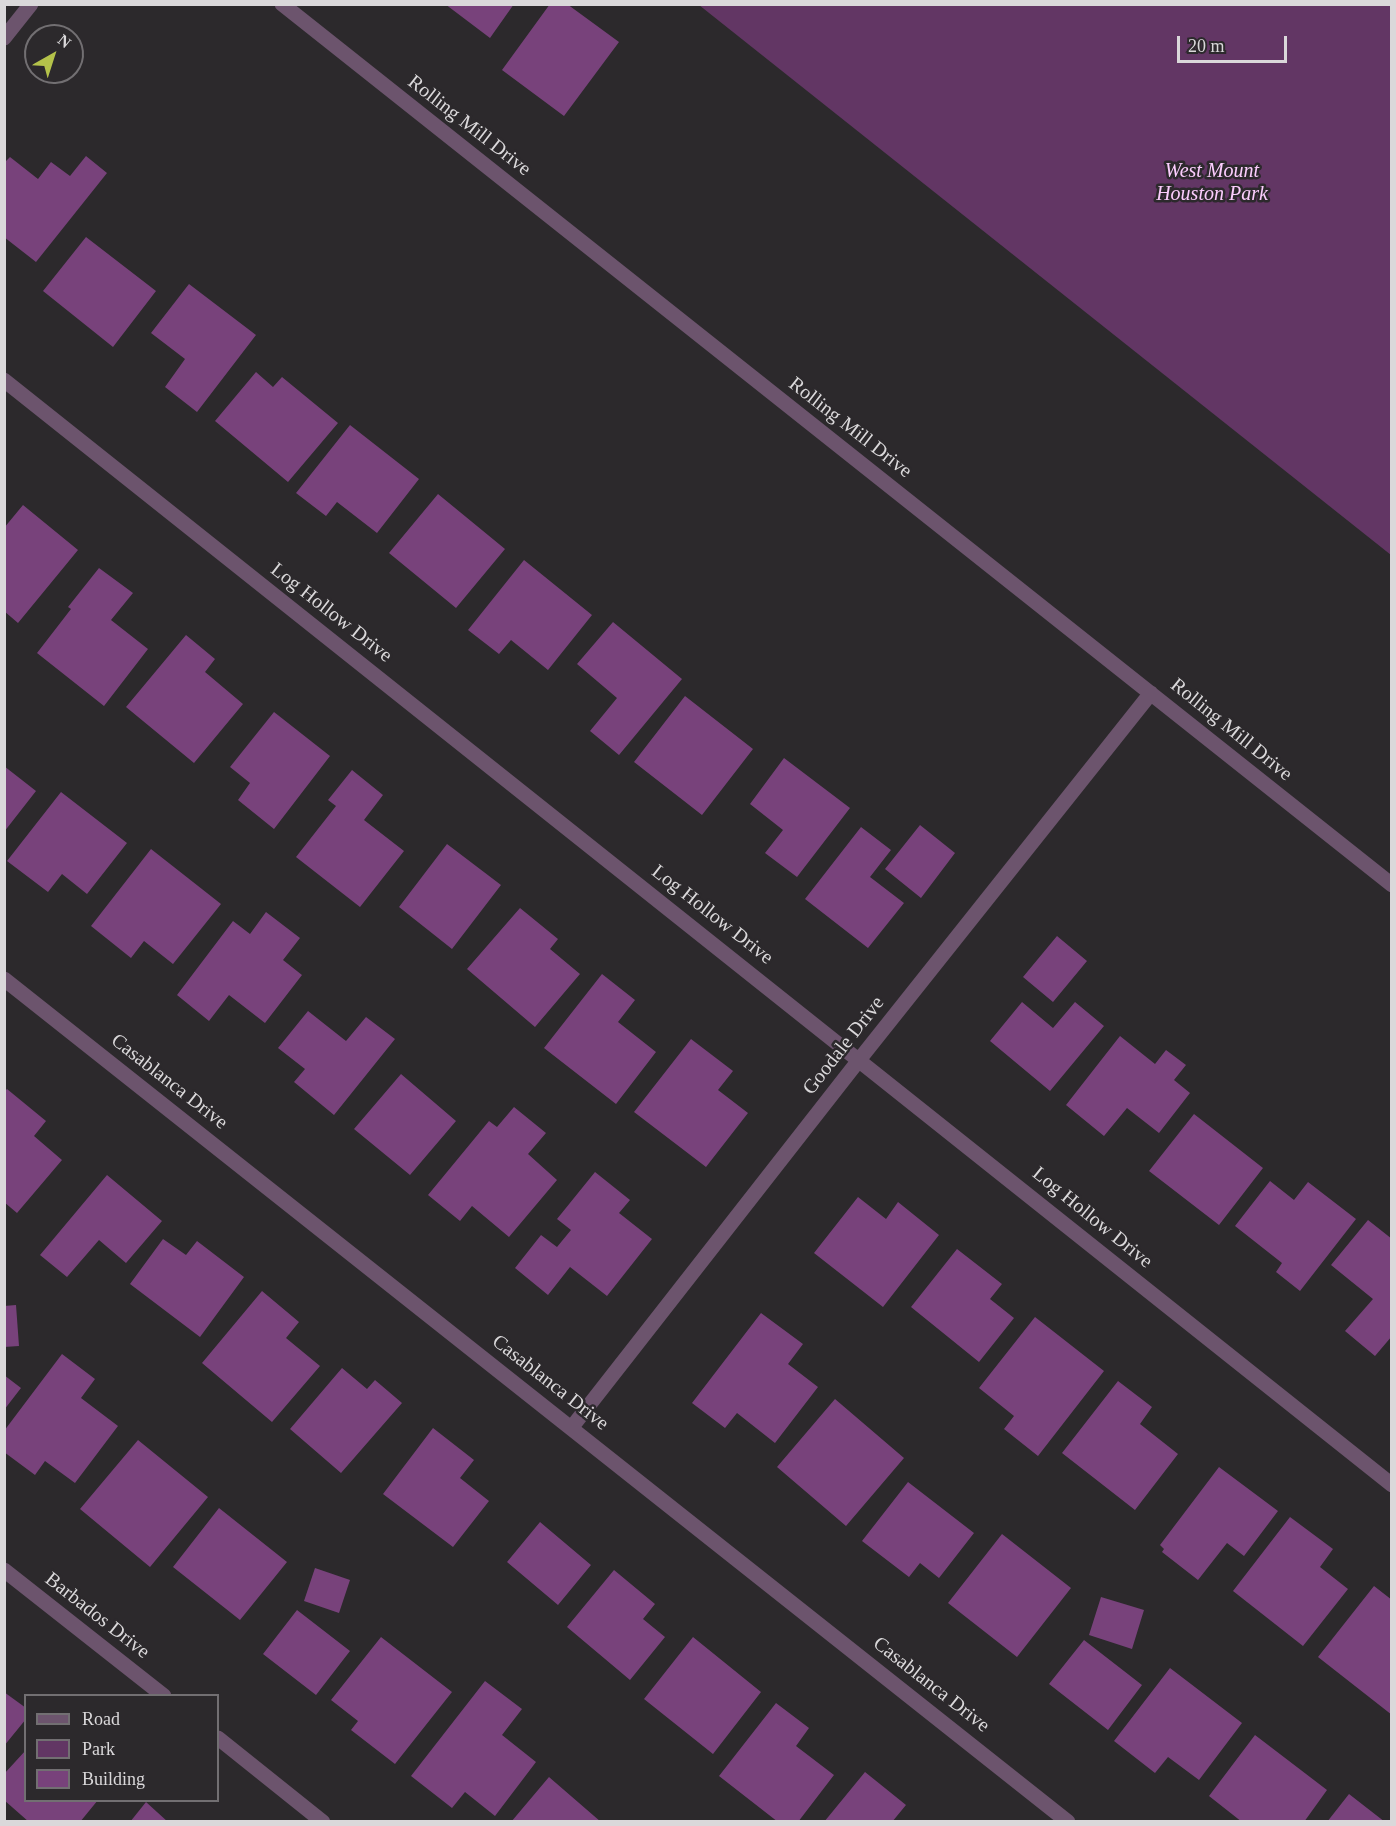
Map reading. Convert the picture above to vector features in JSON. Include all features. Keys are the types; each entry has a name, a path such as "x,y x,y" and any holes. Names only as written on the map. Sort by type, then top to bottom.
{"street":[{"path":"4,38 31,4"},
{"name":"Rolling Mill Drive","path":"282,4 1392,885"},
{"name":"Log Hollow Drive","path":"4,380 1392,1485"},
{"name":"Goodale Drive","path":"572,1427 1151,693"},
{"name":"Casablanca Drive","path":"4,979 1068,1821"},
{"name":"Barbados Drive","path":"4,1570 163,1694"},
{"path":"219,1739 323,1821"}],"green space":[{"name":"West Mount Houston Park","path":"699,5 1391,5 1391,555"}],"building":[{"path":"445,4 514,4 490,38"},
{"path":"550,4 567,4 619,42 564,116 502,70"},
{"path":"86,156 107,173 36,262 4,237 4,163 10,157 38,179 51,162 70,176"},
{"path":"86,237 156,291 113,347 43,291"},
{"path":"189,284 256,335 197,412 165,387 185,359 151,333"},
{"path":"256,372 273,387 282,377 338,423 288,482 215,421"},
{"path":"350,425 419,479 377,533 337,502 326,516 296,493"},
{"path":"438,494 505,549 456,608 389,553"},
{"path":"23,505 78,550 18,623 4,611 4,528"},
{"path":"524,560 592,615 548,670 511,640 499,654 468,630"},
{"path":"99,568 133,593 111,620 148,649 104,706 37,653 71,609 68,607"},
{"path":"613,622 682,679 619,755 590,731 617,698 577,664"},
{"path":"186,635 215,659 205,672 243,704 194,763 126,707"},
{"path":"685,696 753,749 702,815 634,762"},
{"path":"274,712 330,756 274,829 238,800 250,783 230,767"},
{"path":"784,758 850,808 797,877 765,853 783,830 750,804"},
{"path":"4,766 36,791 4,832"},
{"path":"352,770 383,795 364,820 404,851 360,907 296,857 336,806 328,800"},
{"path":"61,792 127,843 87,894 62,874 48,892 7,861"},
{"path":"920,825 955,853 921,898 885,869"},
{"path":"861,827 891,850 870,877 904,903 868,948 805,899"},
{"path":"447,844 501,885 452,949 399,907"},
{"path":"151,849 221,904 173,964 144,941 131,958 91,926"},
{"path":"520,908 558,939 550,949 580,974 535,1027 467,969"},
{"path":"266,912 300,938 283,960 302,975 265,1023 229,995 209,1021 177,995 233,921 250,934"},
{"path":"1057,936 1087,961 1053,1002 1023,977"},
{"path":"602,974 635,1000 618,1022 656,1052 616,1104 544,1048"},
{"path":"1022,1002 1053,1028 1075,1002 1104,1026 1050,1091 990,1041"},
{"path":"308,1011 346,1041 366,1017 395,1039 334,1115 294,1082 305,1069 278,1048"},
{"path":"1120,1036 1155,1064 1166,1050 1186,1065 1174,1080 1190,1093 1159,1133 1127,1108 1104,1136 1066,1105"},
{"path":"691,1039 733,1071 718,1090 748,1113 706,1167 634,1112"},
{"path":"401,1074 456,1121 410,1175 354,1129"},
{"path":"7,1089 46,1121 34,1136 62,1160 17,1213 4,1202 4,1092"},
{"path":"514,1107 546,1133 528,1154 557,1180 509,1237 472,1206 460,1221 428,1195 489,1121 497,1127"},
{"path":"1194,1114 1263,1168 1219,1225 1149,1171"},
{"path":"595,1172 630,1200 619,1213 652,1239 607,1296 570,1267 548,1295 515,1268 541,1235 557,1247 571,1230 557,1219"},
{"path":"107,1175 162,1221 126,1263 99,1240 67,1277 40,1255"},
{"path":"1270,1181 1294,1200 1308,1182 1356,1219 1300,1291 1276,1272 1282,1263 1235,1226"},
{"path":"858,1197 886,1219 898,1202 939,1235 883,1307 814,1253"},
{"path":"1368,1220 1392,1239 1392,1336 1375,1356 1345,1331 1373,1299 1331,1265"},
{"path":"163,1239 186,1255 197,1241 244,1277 200,1337 130,1284"},
{"path":"957,1249 1002,1284 990,1299 1014,1318 979,1362 911,1307"},
{"path":"262,1291 299,1322 286,1338 320,1366 272,1422 202,1363"},
{"path":"16,1305 19,1346 4,1347 4,1306"},
{"path":"761,1313 803,1344 788,1364 818,1387 775,1443 737,1413 725,1428 692,1403"},
{"path":"1035,1317 1104,1371 1038,1456 1004,1429 1014,1416 979,1388"},
{"path":"62,1354 95,1379 81,1398 118,1426 75,1483 45,1461 35,1475 4,1452 4,1431"},
{"path":"342,1368 367,1389 375,1380 402,1403 341,1473 290,1429"},
{"path":"4,1375 21,1388 4,1410"},
{"path":"1118,1381 1152,1407 1140,1424 1178,1454 1135,1510 1062,1453"},
{"path":"835,1399 904,1458 846,1526 777,1467"},
{"path":"433,1428 474,1460 460,1478 489,1501 453,1547 383,1494"},
{"path":"138,1440 208,1497 150,1567 80,1509"},
{"path":"1219,1467 1278,1511 1244,1556 1227,1543 1198,1580 1162,1552 1164,1549 1160,1545"},
{"path":"908,1482 974,1533 939,1578 920,1563 909,1577 862,1541"},
{"path":"219,1508 287,1562 240,1620 173,1567"},
{"path":"1290,1517 1333,1549 1320,1567 1348,1589 1303,1646 1233,1591"},
{"path":"540,1522 591,1565 558,1605 507,1562"},
{"path":"1002,1534 1071,1588 1017,1657 948,1603"},
{"path":"315,1568 350,1580 339,1613 304,1601"},
{"path":"614,1570 655,1604 643,1619 665,1637 630,1680 567,1627"},
{"path":"1374,1586 1392,1600 1392,1715 1318,1657"},
{"path":"1101,1597 1144,1610 1132,1649 1089,1635"},
{"path":"297,1610 350,1651 316,1695 263,1654"},
{"path":"381,1637 452,1692 395,1764 351,1730 358,1721 331,1700"},
{"path":"693,1637 761,1692 713,1754 644,1699"},
{"path":"1084,1640 1142,1685 1108,1730 1049,1684"},
{"path":"1170,1668 1242,1723 1199,1780 1168,1757 1155,1773 1114,1741"},
{"path":"485,1681 522,1709 502,1735 536,1762 495,1816 465,1792 452,1808 411,1776"},
{"path":"4,1692 24,1707 24,1721 4,1746"},
{"path":"776,1703 809,1728 796,1746 834,1775 798,1822 778,1822 719,1776"},
{"path":"1255,1735 1327,1790 1304,1822 1242,1822 1209,1796"},
{"path":"24,1752 24,1802 96,1802 80,1822 29,1822 4,1800 4,1774"},
{"path":"865,1772 906,1805 892,1822 824,1822"},
{"path":"549,1777 601,1822 511,1822"},
{"path":"1349,1794 1385,1822 1327,1822"},
{"path":"146,1802 168,1822 130,1822"}]}
